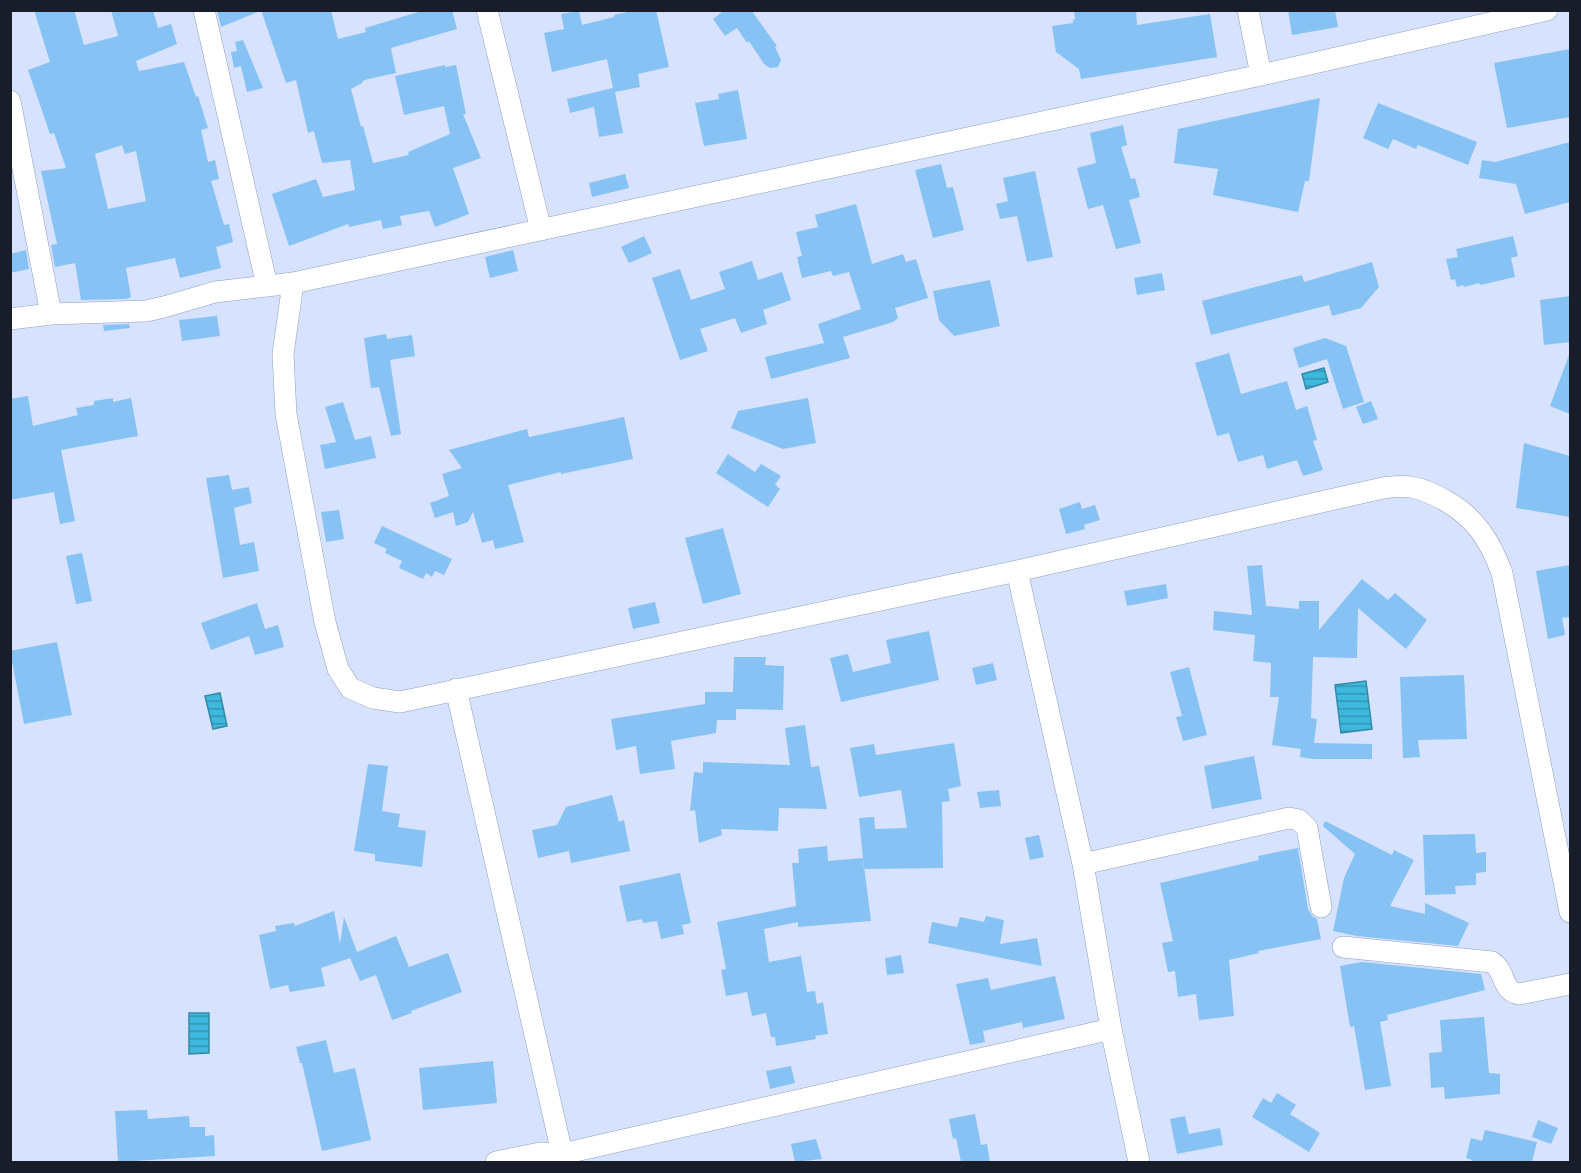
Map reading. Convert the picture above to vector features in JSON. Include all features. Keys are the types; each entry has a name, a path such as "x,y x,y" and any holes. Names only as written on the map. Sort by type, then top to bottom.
{"street":[{"path":"204,10 267,286"},
{"path":"487,10 541,230"},
{"path":"1248,10 1261,75"},
{"path":"10,319 51,314 146,311 164,308 215,292 292,283 1261,75 1547,10"},
{"path":"10,101 51,314"},
{"path":"292,283 283,354 286,414 325,622 338,669 350,687 373,698 400,702 1017,571 1383,488 1410,487 1432,493 1468,515 1483,531 1494,551 1502,573 1570,912"},
{"path":"1017,571 1083,864 1111,1029 1139,1162"},
{"path":"456,689 563,1158"},
{"path":"1083,864 1289,818 1299,820 1307,828 1321,907"},
{"path":"1343,947 1492,962 1499,967 1507,988 1512,993 1519,994 1570,984"},
{"path":"496,1162 540,1153 563,1158 1111,1029"}],"water":[{"path":"1324,368 1328,382 1306,389 1302,374"},
{"path":"1366,681 1372,729 1341,733 1335,685"},
{"path":"220,693 227,726 213,729 205,696"},
{"path":"189,1013 209,1013 209,1053 189,1054"}],"building":[{"path":"34,10 74,10 84,45 118,36 111,10 153,10 158,28 171,24 177,44 136,61 139,71 184,62 196,97 198,96 208,128 201,130 208,162 215,160 219,179 211,181 224,225 229,224 233,242 216,247 221,268 180,278 175,258 126,268 131,297 81,300 75,263 55,267 51,245 57,244 41,171 66,168 54,133 50,134 28,70 50,62","holes":["122,145 125,154 136,151 146,201 108,209 95,154"]},
{"path":"217,10 260,10 260,11 221,27"},
{"path":"261,10 331,10 338,39 366,32 365,28 425,10 452,10 457,29 391,48 396,73 364,80 351,89 373,163 409,155 408,152 450,134 444,106 404,115 395,76 445,65 445,67 456,65 466,114 463,114 481,158 453,168 469,214 435,227 429,211 400,216 402,225 383,229 381,220 349,227 348,224 289,246 272,194 316,179 323,197 355,190 350,160 322,163 314,131 308,133 296,80 286,83"},
{"path":"636,10 656,10 669,67 638,74 640,87 615,92 623,133 599,137 594,107 570,113 567,99 613,88 607,59 552,72 544,33 564,29 561,14 579,11 582,25"},
{"path":"725,10 751,10 777,46 775,47 781,60 778,67 770,68 764,64 749,41 747,43 737,28 725,36 713,19"},
{"path":"1074,10 1136,10 1137,25 1210,14 1217,57 1081,79 1079,69 1056,52 1052,26 1073,23"},
{"path":"1288,10 1335,10 1338,27 1292,35"},
{"path":"243,40 263,88 247,92 241,66 234,68 231,52 237,51 235,42"},
{"path":"1570,49 1570,117 1507,128 1494,63"},
{"path":"738,90 747,139 704,146 695,103 719,99 718,94"},
{"path":"1320,98 1309,181 1305,181 1298,212 1213,195 1218,169 1174,163 1178,129"},
{"path":"1378,103 1477,142 1468,165 1418,145 1416,149 1393,139 1388,149 1363,138"},
{"path":"1123,125 1127,145 1121,147 1131,179 1135,178 1140,197 1129,200 1141,243 1116,249 1103,205 1088,209 1077,168 1096,163 1090,133"},
{"path":"1570,142 1570,202 1525,214 1516,184 1479,178 1482,160 1495,162"},
{"path":"941,164 947,188 953,187 964,230 933,238 915,170"},
{"path":"1035,171 1053,257 1027,262 1017,216 1000,219 996,204 1008,201 1003,178"},
{"path":"625,174 629,188 592,197 589,183"},
{"path":"856,204 872,264 903,254 906,262 916,259 928,298 895,308 898,318 893,322 843,337 850,358 771,379 765,357 824,343 818,324 861,309 849,272 833,276 831,271 802,278 797,257 802,256 796,232 818,227 815,215"},
{"path":"644,236 652,253 629,263 621,247"},
{"path":"1513,236 1518,256 1511,258 1515,277 1464,287 1463,285 1457,287 1455,279 1451,280 1446,259 1458,257 1456,249"},
{"path":"26,250 29,269 10,273 10,254"},
{"path":"513,250 518,271 490,278 485,257"},
{"path":"752,261 758,280 782,272 791,300 763,310 767,324 741,333 735,318 700,329 708,351 680,360 652,278 680,269 691,300 725,289 719,272"},
{"path":"1372,262 1379,287 1361,308 1332,316 1329,305 1211,335 1202,301 1302,275 1304,282"},
{"path":"1162,273 1165,290 1137,295 1134,278"},
{"path":"990,280 1000,326 954,336 939,320 933,291"},
{"path":"1570,296 1570,342 1544,345 1540,300"},
{"path":"217,316 220,336 182,341 179,320"},
{"path":"129,324 130,328 104,331 103,325"},
{"path":"386,334 387,339 412,335 415,356 390,360 401,434 391,436 379,387 371,388 364,338"},
{"path":"1325,338 1346,346 1364,402 1343,409 1327,359 1299,368 1293,348"},
{"path":"1229,353 1241,394 1287,381 1296,410 1307,406 1317,440 1313,441 1323,470 1303,476 1297,460 1267,469 1263,455 1238,462 1229,433 1217,436 1195,363"},
{"path":"1570,355 1570,414 1550,406"},
{"path":"28,396 33,426 78,415 76,408 94,405 94,401 113,398 113,402 131,398 138,436 61,450 75,521 60,524 54,492 10,500 10,399"},
{"path":"808,398 816,443 783,449 731,428 738,411"},
{"path":"1371,401 1378,419 1363,424 1356,407"},
{"path":"343,402 355,440 371,436 376,458 325,469 320,445 336,442 325,407"},
{"path":"624,417 633,459 561,474 561,472 508,485 524,542 495,549 493,540 482,543 473,512 468,522 456,526 453,512 435,518 430,503 449,496 442,474 462,468 449,450 527,429 529,437"},
{"path":"1524,443 1570,456 1570,517 1516,508"},
{"path":"728,454 755,472 761,464 781,476 775,485 780,489 768,507 716,473"},
{"path":"229,475 232,490 249,487 252,503 234,508 240,545 254,542 259,571 223,578 206,478"},
{"path":"1080,502 1082,509 1095,505 1100,520 1084,525 1085,529 1066,534 1059,509"},
{"path":"339,510 344,539 326,542 321,512"},
{"path":"382,526 452,559 444,575 435,571 432,577 426,573 423,579 399,568 402,561 385,553 387,549 374,543"},
{"path":"723,528 741,594 703,604 685,538"},
{"path":"82,553 92,601 76,604 66,556"},
{"path":"1262,565 1266,606 1299,609 1299,601 1319,601 1319,630 1362,579 1388,600 1395,593 1427,620 1406,649 1358,608 1357,658 1313,657 1311,718 1317,719 1314,743 1372,744 1372,759 1313,759 1300,757 1301,749 1272,745 1279,697 1270,697 1271,663 1253,661 1255,635 1213,630 1214,611 1252,615 1247,566"},
{"path":"1570,565 1570,617 1562,618 1565,635 1548,639 1536,571"},
{"path":"1166,584 1168,598 1127,606 1124,591"},
{"path":"655,602 660,623 633,629 628,608"},
{"path":"257,603 265,629 278,625 284,647 255,655 249,636 211,650 201,623"},
{"path":"929,631 939,680 841,702 830,658 848,654 853,672 891,663 886,640"},
{"path":"57,642 72,715 24,724 10,651"},
{"path":"734,657 766,657 765,665 784,666 783,710 736,709 736,720 717,720 716,733 671,741 675,769 640,774 636,746 616,750 611,719 705,704 705,692 733,692"},
{"path":"993,663 997,680 976,685 972,668"},
{"path":"1189,667 1207,735 1183,741 1176,717 1182,716 1170,672"},
{"path":"1464,675 1467,739 1418,740 1420,757 1403,758 1400,677"},
{"path":"805,725 811,767 819,766 827,809 779,808 778,831 721,829 722,835 699,843 695,810 690,811 694,772 703,773 703,762 790,765 785,728"},
{"path":"954,743 961,786 948,789 950,801 942,802 943,868 864,869 859,818 874,817 875,829 907,828 901,790 859,797 850,748 874,744 876,755"},
{"path":"1254,756 1262,799 1212,809 1204,766"},
{"path":"368,764 388,766 382,811 400,814 398,827 426,831 422,867 375,861 375,854 354,851"},
{"path":"999,790 1001,806 980,808 977,792"},
{"path":"612,795 619,822 624,820 630,851 571,863 569,851 538,858 532,830 557,825 566,807"},
{"path":"1325,821 1392,855 1394,850 1414,860 1390,906 1425,914 1425,903 1469,923 1458,946 1357,936 1333,931 1344,878 1355,854 1323,826"},
{"path":"1475,834 1476,853 1486,852 1486,872 1476,873 1476,885 1455,886 1456,894 1425,895 1423,835"},
{"path":"1039,835 1044,857 1030,860 1025,838"},
{"path":"827,846 828,861 863,858 871,921 798,927 798,922 764,929 769,962 801,956 807,992 815,991 817,1004 823,1002 828,1034 815,1036 816,1039 776,1046 775,1037 771,1037 766,1013 752,1016 747,992 726,996 721,970 726,969 717,922 796,906 792,863 799,863 798,849"},
{"path":"1298,848 1308,909 1317,919 1321,939 1258,951 1259,953 1229,960 1234,1016 1199,1020 1196,994 1178,997 1175,971 1168,972 1162,943 1173,941 1160,883 1259,860 1258,856"},
{"path":"680,873 691,923 682,925 684,934 661,939 657,921 643,923 642,919 627,922 619,886"},
{"path":"334,911 340,944 344,917 357,952 396,936 409,967 448,953 462,992 392,1020 376,975 360,981 350,958 321,968 325,986 290,992 288,985 270,989 259,935 276,931 275,926 294,923 295,926"},
{"path":"986,916 1004,920 1000,944 1037,938 1042,966 928,943 932,922 957,927 960,917 984,922"},
{"path":"901,955 904,973 887,975 885,958"},
{"path":"1362,962 1481,974 1485,990 1387,1015 1388,1020 1380,1022 1391,1086 1365,1090 1354,1026 1350,1027 1340,966"},
{"path":"1055,976 1065,1019 1023,1028 1022,1022 983,1031 985,1042 970,1045 956,984 988,978 991,990"},
{"path":"1484,1017 1489,1073 1500,1074 1500,1094 1445,1099 1444,1087 1431,1088 1429,1053 1442,1052 1440,1020"},
{"path":"326,1040 334,1073 355,1068 371,1140 322,1151 302,1063 300,1063 296,1047"},
{"path":"493,1061 497,1103 423,1110 419,1068"},
{"path":"791,1066 795,1083 770,1089 766,1071"},
{"path":"1277,1093 1296,1105 1290,1114 1320,1133 1309,1152 1252,1117 1263,1098 1271,1103"},
{"path":"147,1110 148,1119 189,1116 190,1127 205,1127 205,1136 214,1135 215,1156 118,1162 115,1111"},
{"path":"975,1114 981,1145 987,1144 990,1162 961,1162 956,1138 953,1139 949,1119"},
{"path":"1185,1116 1189,1134 1220,1128 1223,1145 1177,1154 1170,1119"},
{"path":"1538,1120 1558,1128 1551,1144 1532,1137"},
{"path":"1485,1130 1537,1142 1532,1162 1471,1162 1472,1160 1466,1158 1471,1138 1482,1141"},
{"path":"816,1139 822,1159 795,1162 791,1144"}]}
